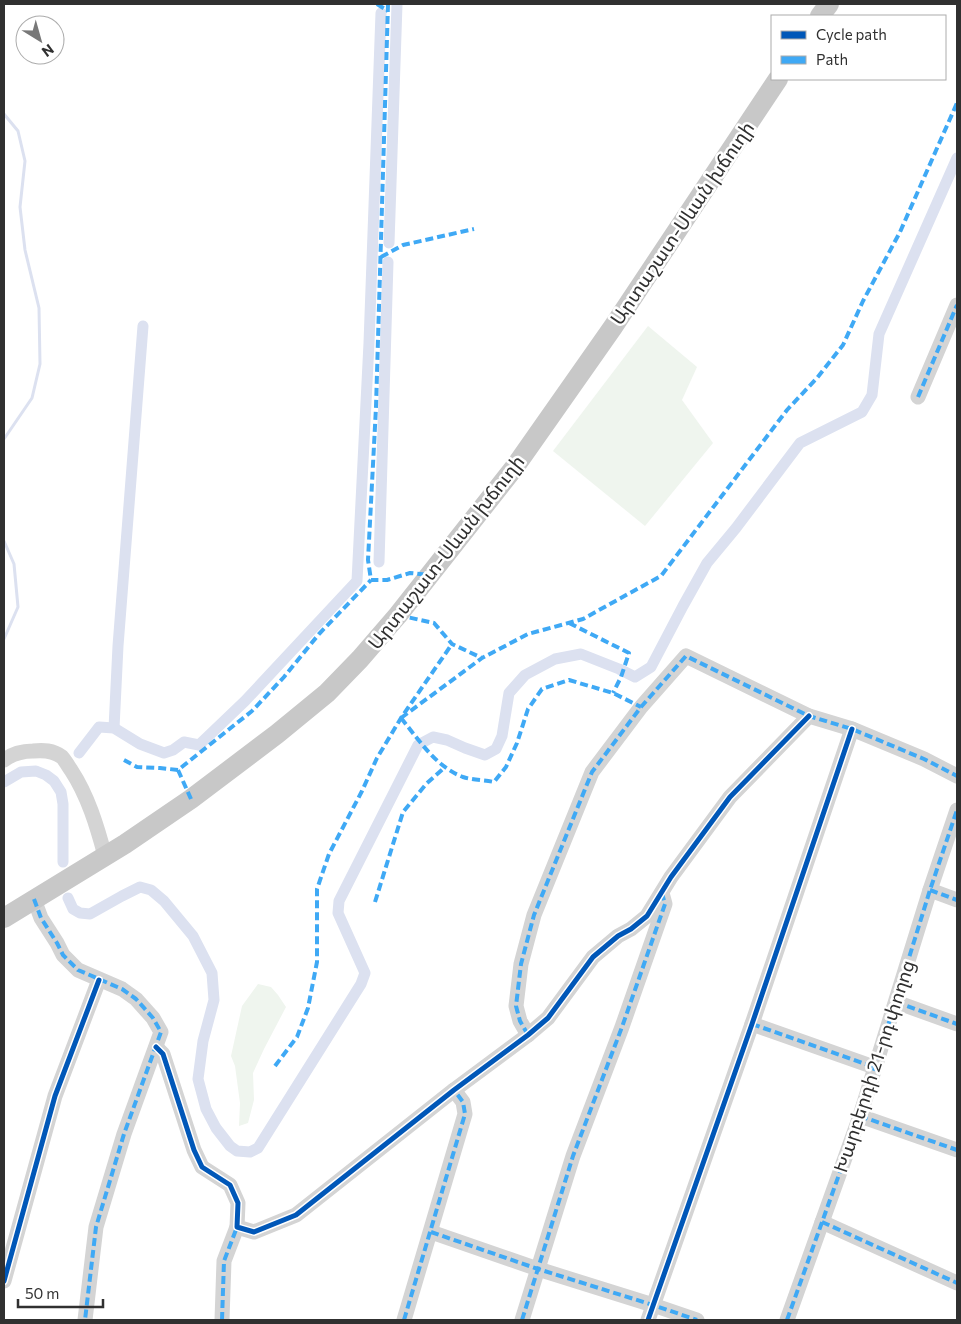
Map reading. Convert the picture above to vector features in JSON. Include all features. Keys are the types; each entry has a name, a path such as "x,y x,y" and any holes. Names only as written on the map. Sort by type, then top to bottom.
{"main road":[{"path":"821,15 829,4"},
{"name":"Արտաշատ-Սևան խճուղի","path":"4,918 191,800 327,693 366,652 398,615 514,468 613,327 777,80"}],"street":[{"path":"918,398 957,305"},
{"path":"528,1035 520,1021 516,1006 521,964 534,915 588,780 641,707 686,656 809,716 852,729 924,759 957,776"},
{"path":"238,1227 254,1232 296,1215 548,1018 593,957 618,936 631,929 647,916 671,877 730,797 809,716"},
{"path":"648,1320 752,1024 852,729"},
{"path":"4,760 25,751 47,750 62,758 87,801 105,856"},
{"name":"Խարբերդի 21-րդ փողոց","path":"787,1320 860,1116 930,890 957,810"},
{"path":"930,890 957,900"},
{"path":"522,1320 573,1156 665,904 662,893"},
{"path":"34,900 41,918 63,955 78,970 122,989 136,999 153,1018 161,1032 124,1134 96,1227 85,1320"},
{"path":"4,1281 55,1096 99,980"},
{"path":"896,1002 957,1024"},
{"path":"752,1024 874,1067"},
{"path":"156,1047 162,1054 194,1150 202,1167 230,1185 238,1203 238,1227 224,1261 222,1320"},
{"path":"404,1320 465,1114 462,1102 454,1090"},
{"path":"860,1116 957,1150"},
{"path":"822,1222 957,1283"},
{"path":"431,1232 538,1269 697,1320"}],"shaded area":[{"path":"648,326 697,367 682,400 713,443 645,526 553,451"},
{"path":"258,984 271,987 286,1007 253,1073 254,1100 248,1123 239,1126 240,1103 235,1066 231,1056 242,1006"}],"waterway":[{"path":"389,243 397,4"},
{"path":"79,753 99,727 114,728 140,744 164,753 173,750 184,742 199,745 245,701 357,581 369,343 381,13"},
{"path":"4,114 18,131 25,161 20,207 25,250 39,308 40,364 32,398 4,439"},
{"path":"68,898 73,909 80,913 90,914 140,887 151,890 164,901 193,936 212,973 214,1000 203,1041 198,1079 206,1109 216,1128 230,1146 237,1151 250,1152 258,1148 361,984 365,973 338,913 339,901 418,745 433,737 447,740 485,755 496,749 502,736 509,693 525,675 555,659 581,654 635,677 651,667 707,563 800,443 862,412 872,395 879,334 957,158"},
{"path":"379,562 388,262"},
{"path":"114,728 118,646 143,326"},
{"path":"4,541 14,564 18,607 4,639"},
{"path":"4,782 21,772 36,771 54,781 61,792 63,804 63,862"}],"marked path":[{"path":"377,4 388,11"},
{"path":"388,4 376,407 368,560 371,580 387,580 410,573 430,575"},
{"path":"401,718 482,658 528,634 583,619 661,576 787,410 817,378 843,345 863,301 900,232 957,103"},
{"path":"381,257 403,245 474,229"},
{"path":"918,397 957,305"},
{"path":"124,760 137,767 178,770 252,711 284,677 319,634 371,580"},
{"path":"398,615 434,623 452,644 482,658"},
{"path":"569,623 629,653 613,693"},
{"path":"275,1066 297,1037 308,1008 317,962 317,889 329,854 377,758 401,718 452,644"},
{"path":"528,1035 520,1021 516,1006 521,964 534,915 592,772 641,707 686,656 809,716 852,729 924,759 957,776"},
{"path":"401,718 444,767 463,777 494,782 506,767 517,743 528,709 542,689 569,680 613,693 641,707"},
{"path":"375,902 403,812 427,783 444,768"},
{"path":"178,770 191,799"},
{"path":"787,1320 860,1116 930,890 957,810"},
{"path":"930,890 957,900"},
{"path":"522,1320 573,1156 622,1027 665,904 662,893"},
{"path":"34,899 41,918 63,955 78,970 122,989 136,999 153,1018 161,1032 124,1134 96,1227 85,1320"},
{"path":"896,1002 957,1024"},
{"path":"752,1024 874,1067"},
{"path":"404,1320 465,1114 463,1102 454,1090"},
{"path":"860,1116 957,1150"},
{"path":"822,1222 957,1283"},
{"path":"222,1320 224,1261 237,1227"},
{"path":"431,1232 538,1269 697,1320"}],"cycle path":[{"path":"156,1047 163,1054 194,1150 202,1167 230,1185 238,1203 237,1227 254,1232 296,1215 548,1018 593,957 618,936 631,929 647,916 671,877 730,797 809,716"},
{"path":"648,1320 752,1024 852,729"},
{"path":"4,1281 55,1096 99,980"}]}
